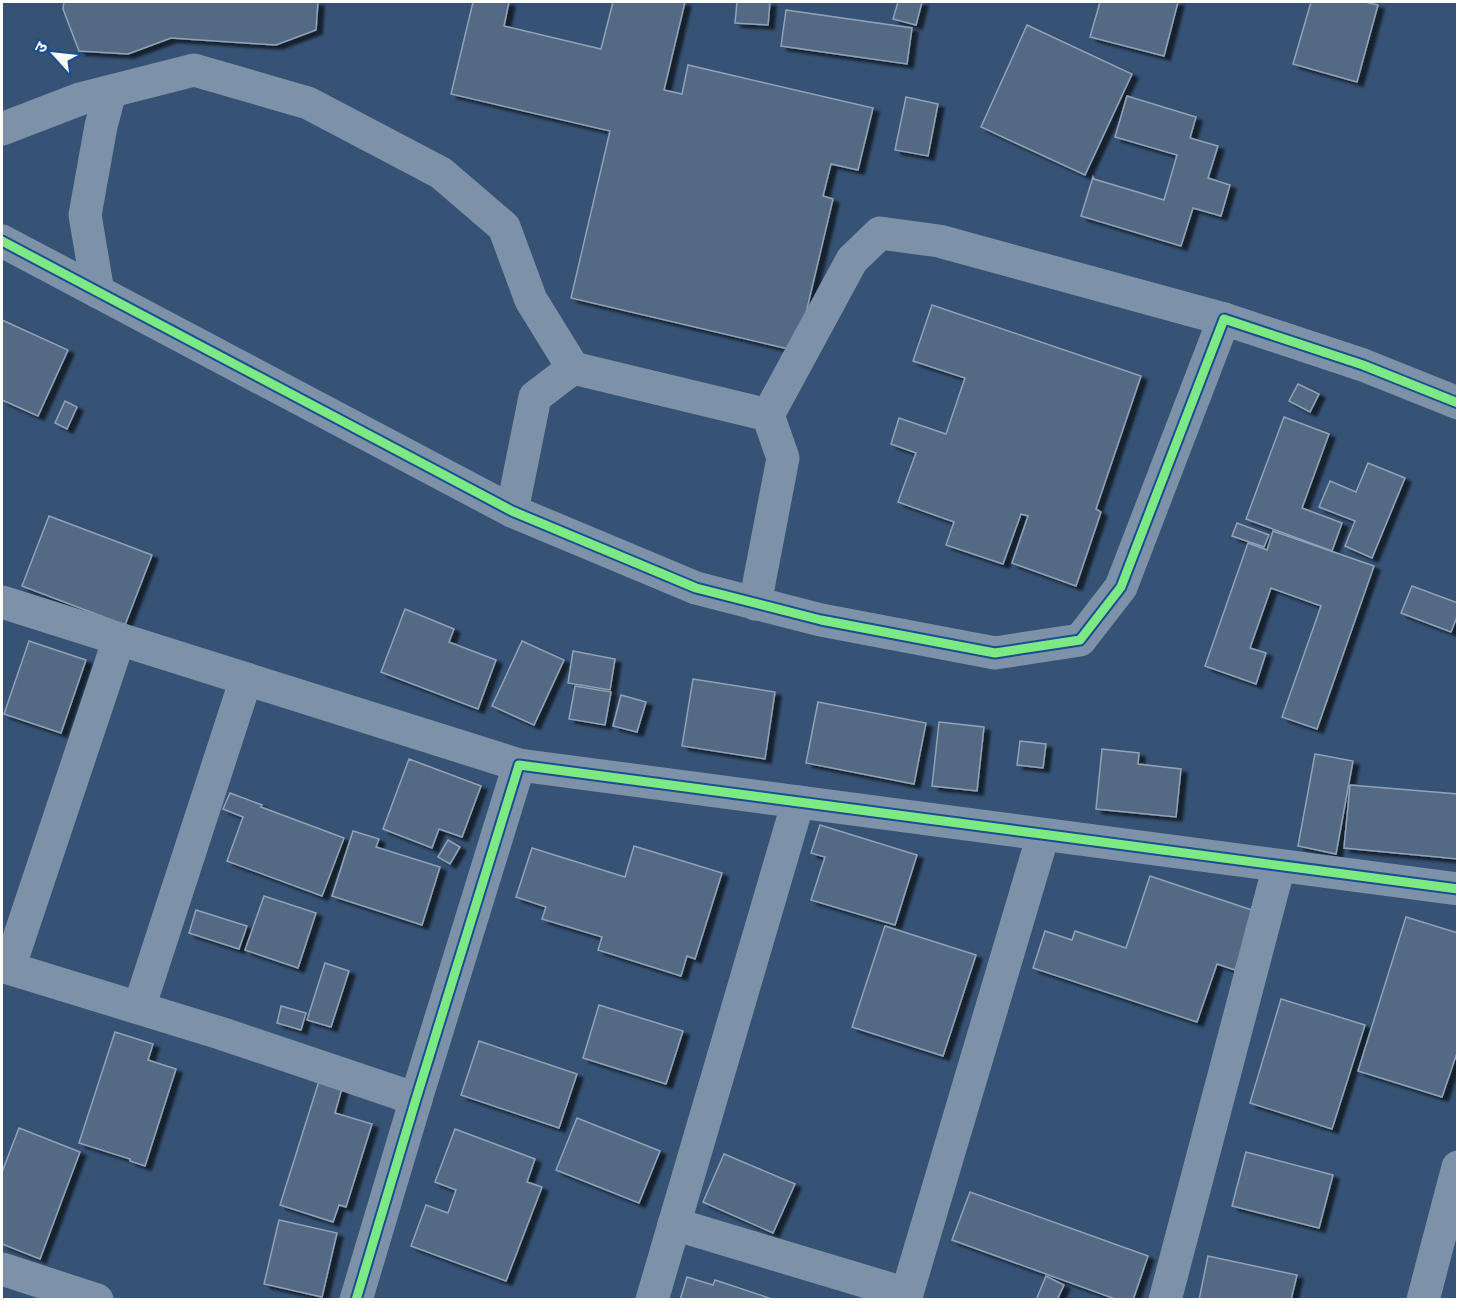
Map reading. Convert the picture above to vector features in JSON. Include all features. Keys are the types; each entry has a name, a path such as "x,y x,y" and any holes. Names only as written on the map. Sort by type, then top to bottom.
{"street":[{"path":"2,129 80,99 194,70 308,103 441,173 504,227 531,300 573,368 768,415"},
{"path":"98,292 85,215 101,126 110,92"},
{"path":"755,604 783,458 768,415 852,260 880,232 939,241 1224,319 1363,365 1458,403"},
{"path":"2,242 512,511 696,588 821,620 995,653 1080,640 1121,587 1224,319"},
{"path":"512,511 535,397 573,368"},
{"path":"2,602 519,765 1458,889"},
{"path":"119,639 5,967 231,1036 416,1099"},
{"path":"139,1008 246,679"},
{"path":"356,1299 519,765"},
{"path":"652,1299 798,802"},
{"path":"674,1224 906,1297 1043,835"},
{"path":"1164,1299 1279,866"},
{"path":"1423,1299 1458,1167"},
{"path":"18,1282 97,1299"}],"building":[{"path":"64,2 318,2 316,30 276,45 171,38 128,54 79,51 63,9"},
{"path":"473,2 509,2 504,26 601,49 613,2 685,2 664,90 682,94 688,65 873,108 858,170 831,164 823,196 833,199 797,351 571,298 610,131 451,94"},
{"path":"737,2 770,2 768,25 735,23"},
{"path":"898,2 922,2 916,25 893,19"},
{"path":"1100,2 1178,2 1164,56 1090,37"},
{"path":"1311,2 1365,2 1378,5 1357,82 1293,64"},
{"path":"786,10 912,28 907,64 781,46"},
{"path":"1027,25 1132,74 1085,175 981,127"},
{"path":"1127,96 1196,117 1190,138 1218,146 1208,178 1230,185 1221,216 1193,208 1181,246 1081,216 1093,177 1164,200 1177,155 1115,137"},
{"path":"906,97 938,104 928,156 895,150"},
{"path":"932,305 1141,376 1096,509 1101,512 1076,586 1012,563 1028,516 1021,514 1003,564 946,545 954,522 898,502 916,453 891,444 899,418 946,434 965,378 913,361"},
{"path":"2,320 68,350 38,416 2,400"},
{"path":"1298,384 1319,394 1310,412 1289,401"},
{"path":"65,401 77,407 67,429 55,423"},
{"path":"1284,417 1329,434 1302,508 1342,523 1332,551 1246,519"},
{"path":"1368,463 1405,478 1372,558 1345,546 1355,521 1319,507 1330,481 1356,492"},
{"path":"49,516 152,555 125,625 22,586"},
{"path":"1237,523 1269,535 1264,547 1232,536"},
{"path":"1273,531 1374,566 1317,729 1282,717 1321,606 1271,588 1250,648 1266,653 1256,684 1205,666 1248,543 1267,550"},
{"path":"1412,586 1458,603 1458,614 1451,632 1401,613"},
{"path":"405,609 454,629 449,642 496,660 478,709 381,672"},
{"path":"29,641 86,660 61,733 4,714"},
{"path":"522,641 564,660 534,725 492,706"},
{"path":"573,651 615,659 610,690 568,683"},
{"path":"693,679 775,692 765,759 682,746"},
{"path":"575,686 611,692 605,725 569,719"},
{"path":"621,695 646,702 637,732 613,726"},
{"path":"818,702 926,723 914,784 806,763"},
{"path":"939,722 984,727 977,791 932,786"},
{"path":"1020,741 1046,744 1043,768 1017,765"},
{"path":"1102,749 1139,753 1138,764 1181,769 1176,817 1096,809"},
{"path":"1315,754 1353,761 1336,854 1298,846"},
{"path":"409,759 481,786 462,837 439,829 432,848 383,829"},
{"path":"1350,785 1458,794 1458,859 1344,848"},
{"path":"230,793 344,838 322,896 227,861 243,817 223,809"},
{"path":"820,825 917,855 895,925 811,900 825,857 811,853"},
{"path":"353,831 379,839 376,847 440,867 422,925 332,896"},
{"path":"448,840 460,847 450,864 438,857"},
{"path":"634,846 722,873 695,959 687,956 681,976 598,950 602,937 542,919 546,907 516,897 532,848 625,877"},
{"path":"1150,876 1255,911 1235,970 1217,964 1197,1022 1033,968 1045,931 1072,940 1075,931 1126,948"},
{"path":"264,896 316,913 298,968 245,950"},
{"path":"196,910 247,926 239,949 189,933"},
{"path":"1406,917 1458,933 1458,1050 1442,1097 1358,1071"},
{"path":"885,926 976,955 943,1056 852,1027"},
{"path":"325,963 349,971 331,1027 307,1020"},
{"path":"1281,999 1365,1025 1332,1129 1250,1103"},
{"path":"599,1005 683,1031 666,1084 583,1058"},
{"path":"281,1006 306,1013 301,1030 277,1023"},
{"path":"115,1032 153,1044 148,1060 176,1069 145,1166 79,1143"},
{"path":"479,1041 577,1074 559,1128 461,1095"},
{"path":"319,1081 342,1088 335,1113 372,1124 346,1207 339,1205 333,1222 280,1205"},
{"path":"577,1118 660,1151 639,1203 556,1170"},
{"path":"19,1128 80,1152 40,1259 2,1244 2,1172"},
{"path":"455,1129 535,1159 527,1182 542,1187 506,1281 411,1246 426,1205 448,1213 456,1190 435,1182"},
{"path":"1246,1152 1333,1175 1319,1228 1232,1206"},
{"path":"724,1154 795,1184 773,1233 703,1202"},
{"path":"970,1192 1148,1256 1133,1300 1118,1300 952,1240"},
{"path":"279,1220 337,1233 322,1297 264,1284"},
{"path":"1208,1256 1297,1275 1291,1300 1199,1300"},
{"path":"1046,1276 1064,1285 1057,1300 1036,1300"},
{"path":"687,1277 713,1285 715,1280 775,1300 680,1300"}],"cycle path":[{"path":"2,241 512,511 696,588 821,620 995,653 1080,640 1121,587 1224,319 1363,365 1458,403"},
{"path":"356,1300 519,765 1458,889"}]}
